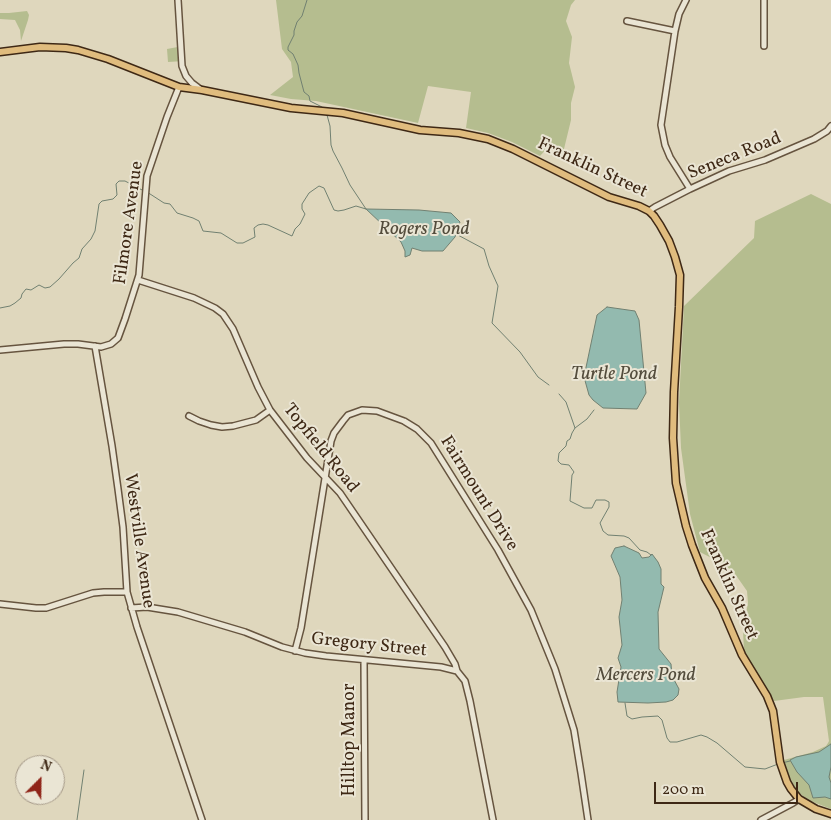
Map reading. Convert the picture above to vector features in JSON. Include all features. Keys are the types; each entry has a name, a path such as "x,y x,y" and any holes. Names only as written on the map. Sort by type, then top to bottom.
{"main road":[{"name":"Franklin Street","path":"0,52 40,47 78,50 108,59 179,87 291,108 343,113 420,130 459,133 488,139 513,149 609,197 639,206 649,212 660,224 669,241 676,257 680,275 680,307 673,414 675,466 679,498 692,545 705,578 722,608 742,655 767,696 773,712 780,764 791,789 799,798 816,809 831,814"}],"street":[{"path":"178,0 182,66 186,76 202,90"},
{"path":"686,0 679,14 675,32 661,126 670,157 690,189"},
{"path":"764,0 764,46"},
{"path":"627,21 675,32"},
{"name":"Filmore Avenue","path":"94,346 106,346 118,338 138,280 147,176 179,87"},
{"name":"Seneca Road","path":"649,212 690,189 729,171 765,160 814,139 827,131 831,126"},
{"name":"Topfield Road","path":"138,280 194,298 223,314 235,332 258,387 270,410 307,458 340,493 445,646 457,671"},
{"path":"0,350 64,344 94,346"},
{"name":"Westville Avenue","path":"94,346 112,446 131,608 202,820"},
{"path":"189,416 211,425 232,426 256,420 270,410"},
{"name":"Fairmount Drive","path":"295,651 301,628 334,433 348,415 362,410 387,414 404,421 418,429 430,443 506,565 531,610 555,669 574,730 588,820"},
{"path":"0,604 46,608 93,593 128,592"},
{"name":"Gregory Street","path":"131,608 147,607 178,612 245,632 295,651 326,656 441,667 457,671"},
{"name":"Hilltop Manor","path":"364,660 365,820"},
{"path":"457,671 464,682 470,701 494,820"},
{"path":"761,820 799,798"}],"green space":[{"path":"276,0 575,0 571,5 566,21 572,37 569,63 575,87 571,103 571,120 563,153 548,147 540,156 512,142 488,133 466,128 471,92 428,86 418,123 316,101 270,95 293,77 291,62 282,49"},
{"path":"27,11 29,15 28,20 21,41 20,30 15,20 0,19 0,13"},
{"path":"183,46 184,61 168,62 167,49"},
{"path":"811,194 831,204 831,809 808,800 797,791 786,771 784,760 813,752 826,746 828,743 823,697 804,697 774,701 744,652 743,630 748,603 747,591 733,571 700,552 690,514 681,448 679,403 684,306 754,238 755,221"}],"water":[{"name":"Rogers Pond","path":"366,209 451,213 460,222 455,237 443,251 422,251 412,248 410,255 405,257 405,251 401,242"},
{"name":"Turtle Pond","path":"607,307 635,311 639,320 646,393 637,409 603,408 589,395 584,377 597,315"},
{"name":"Mercers Pond","path":"624,546 639,553 642,558 649,557 652,554 661,569 661,584 664,587 658,612 659,649 671,664 672,676 679,689 678,695 673,700 648,703 618,702 617,692 621,667 618,658 622,645 619,617 622,600 620,577 611,556 615,548"},
{"path":"831,744 829,777 831,799 825,797 813,798 809,785 797,772 790,760 819,752"}],"waterway":[{"path":"307,0 302,16 297,22 288,50 293,54 298,65 304,92 309,96 310,101 322,107"},
{"path":"327,115 333,151 350,185 366,209"},
{"path":"0,308 15,303 21,298 26,289 31,290 39,285 45,288 50,287 79,258 82,249 95,231 99,204 102,201 113,199 117,195 116,184 119,181 125,181 144,191"},
{"path":"147,192 164,203 170,204 177,213 199,221 203,231 221,233 237,243 243,243 255,237 254,228 263,224 292,236 305,214 302,204 309,193 319,186 324,188 334,210 344,210 356,206 366,209"},
{"path":"456,234 484,249 498,286 492,323 520,352 538,377 549,385"},
{"path":"559,394 566,402 575,428 566,446 559,453 558,461 561,464 569,465 574,472 572,475 570,501 584,508 592,508 596,500 609,502 609,507 600,523 603,531 608,535 629,538 640,550 651,555"},
{"path":"575,428 587,419 594,410"},
{"path":"625,703 627,716 632,719 658,716 662,720 670,742 677,742 701,735 717,743 745,767 765,769 778,764"},
{"path":"782,763 790,761"},
{"path":"77,820 84,770"}]}
